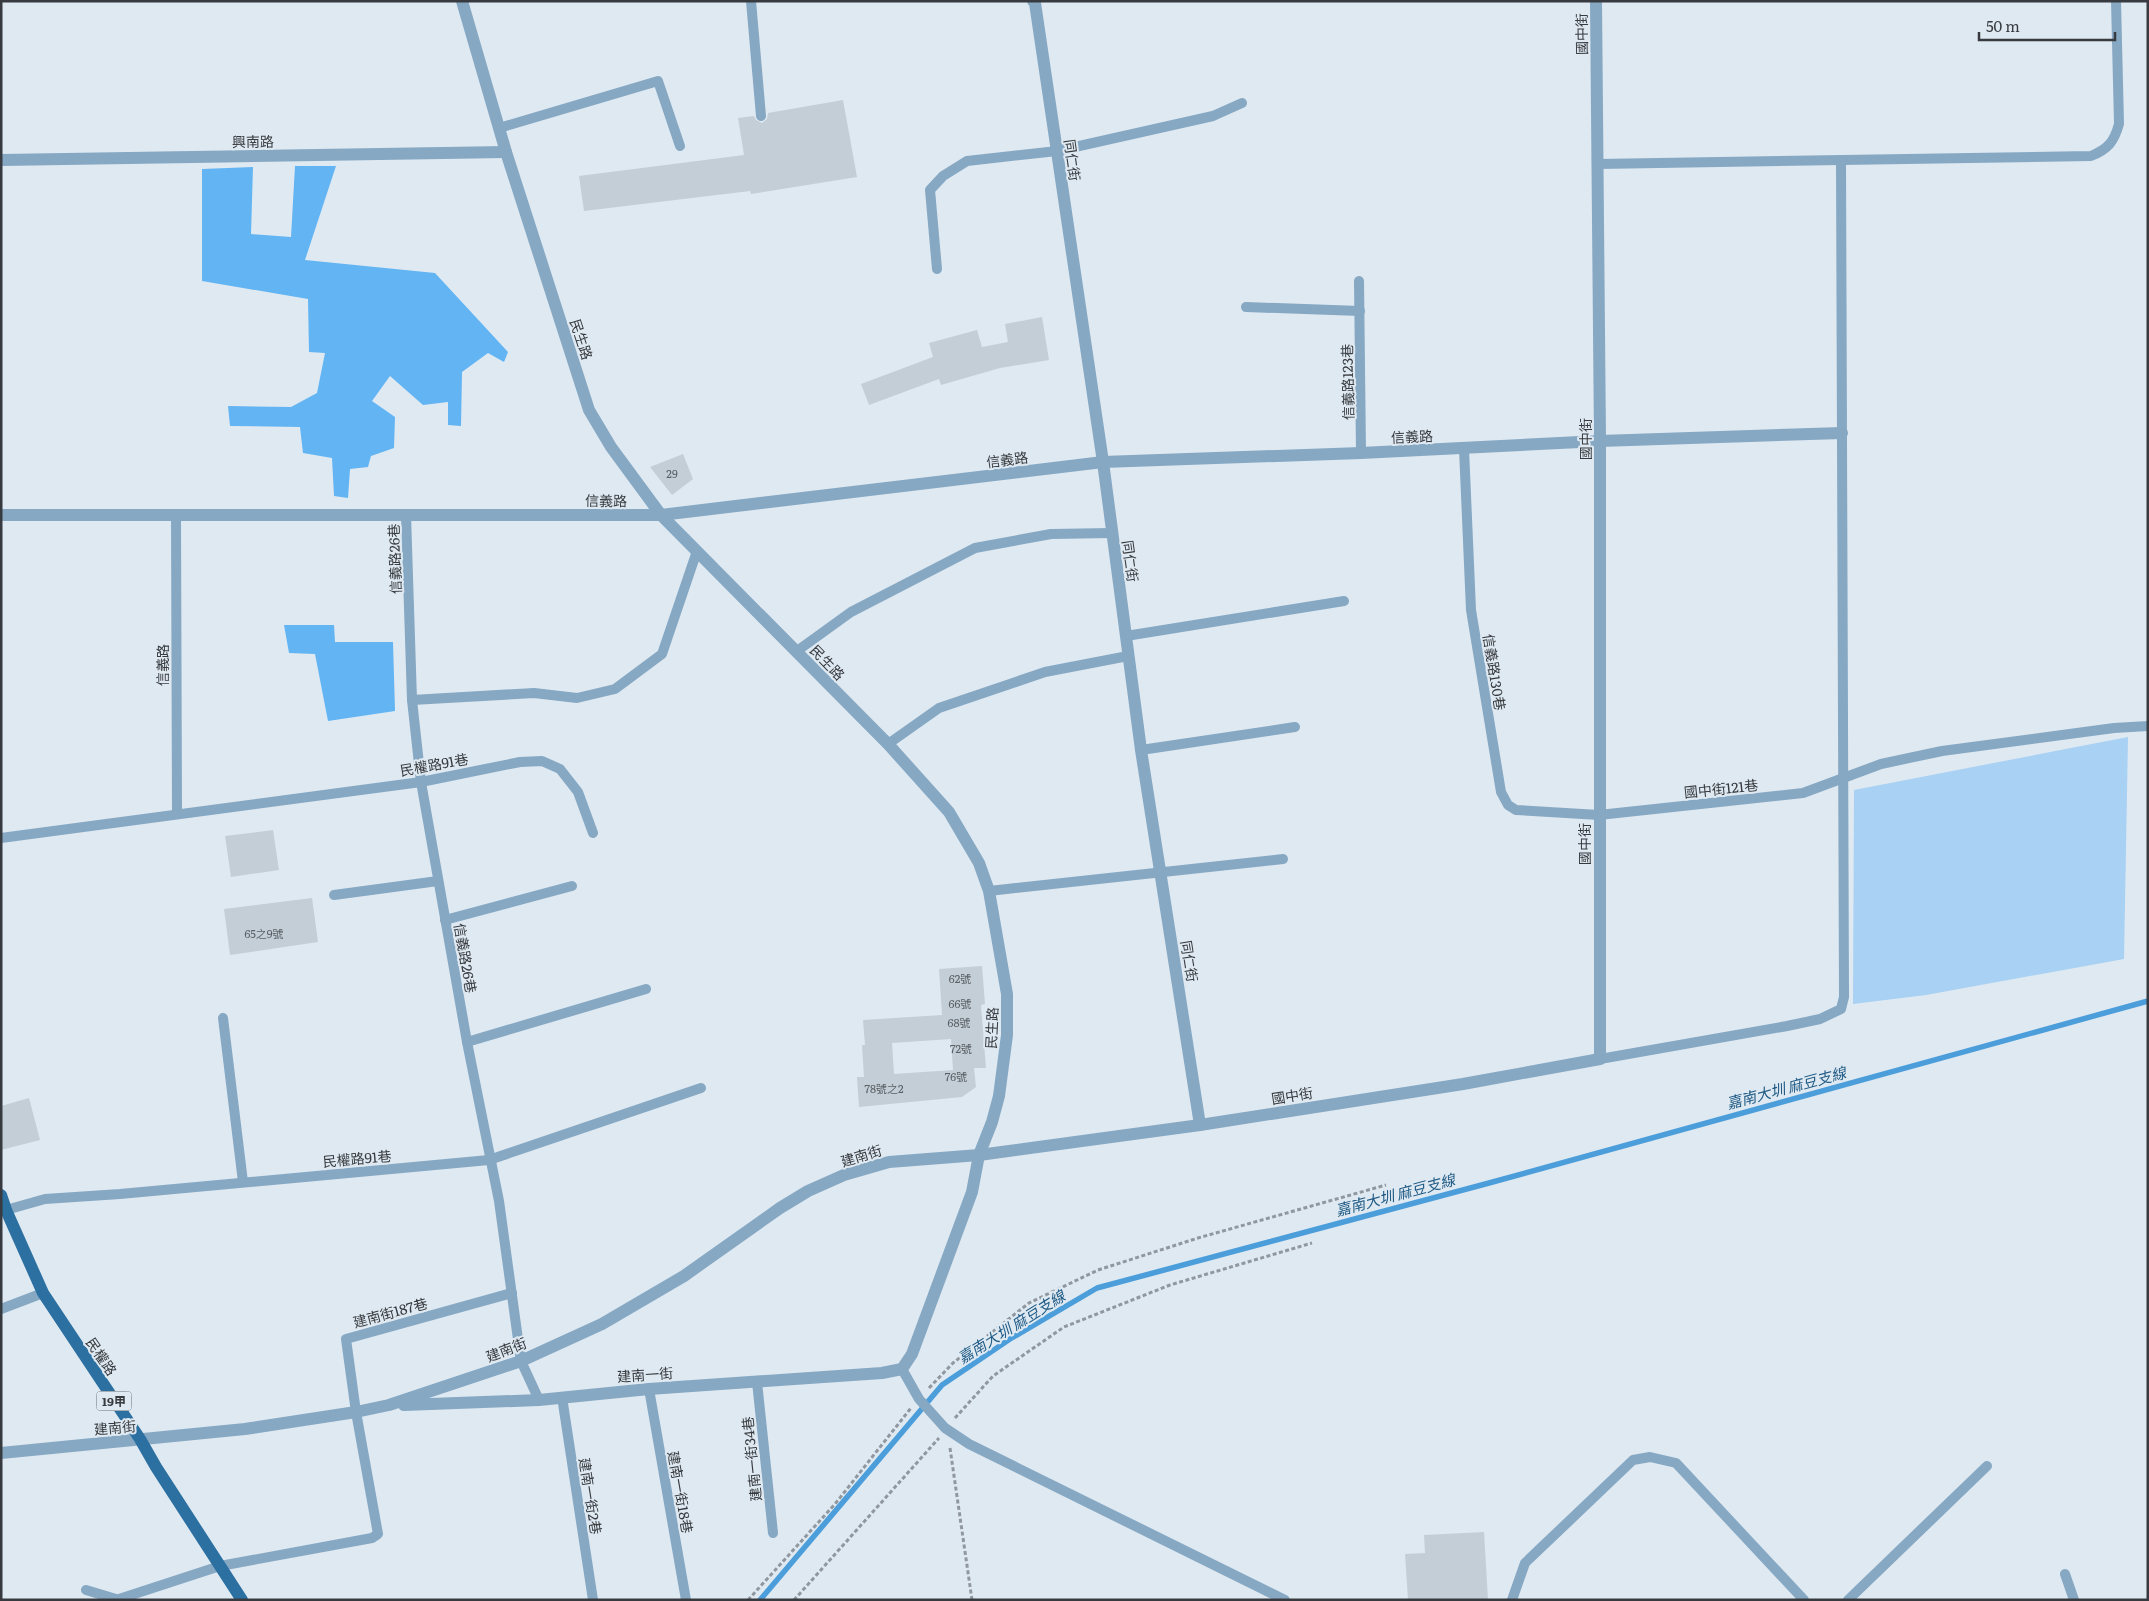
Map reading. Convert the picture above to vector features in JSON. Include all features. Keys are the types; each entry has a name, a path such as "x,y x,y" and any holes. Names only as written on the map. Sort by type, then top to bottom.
{"main road":[{"name":"民權路","path":"1,1195 43,1293 242,1600"}],"street":[{"name":"民生路","path":"462,1 506,152 589,410 611,447 661,516 888,744 949,812 976,856 989,891 1007,994 1007,1035 999,1096 992,1122 979,1155 968,1201 912,1354 902,1369"},
{"name":"同仁街","path":"1033,1 1035,3 1103,462 1141,750 1200,1125"},
{"name":"國中街","path":"979,1155 1200,1125 1463,1084 1600,1059 1600,441 1596,1"},
{"name":"興南路","path":"1,160 506,152"},
{"name":"信義路","path":"1,515 661,516 1103,462 1842,433"},
{"name":"建南街","path":"1,1453 245,1428 356,1412 390,1405 521,1361 602,1324 684,1276 808,1190 844,1175 890,1162 979,1155"},
{"name":"建南一街","path":"390,1405 539,1400 649,1389 882,1373 902,1369"}],"lane":[{"path":"752,1 761,116"},
{"path":"1598,164 2091,156 2101,152 2115,138 2119,124 2116,1"},
{"path":"500,128 658,81 680,146"},
{"path":"937,269 930,190 943,176 967,161 1057,151 1213,116 1242,103"},
{"path":"1600,1059 1820,1019 1841,1009 1844,997 1841,160"},
{"name":"信義路123巷","path":"1359,281 1361,453"},
{"path":"1246,308 1360,311"},
{"name":"信義路130巷","path":"1464,449 1471,610 1501,792 1508,805 1516,810 1599,815"},
{"name":"信義路26巷","path":"406,515 412,700 421,782 467,1042 489,1160 499,1201 521,1361 539,1400"},
{"name":"信義路","path":"176,516 177,814"},
{"path":"796,652 851,612 975,548 1051,534 1112,533"},
{"path":"412,700 534,693 577,698 614,689 662,654 697,551"},
{"path":"1126,636 1344,602"},
{"path":"888,744 939,708 1046,672 1128,656"},
{"name":"國中街121巷","path":"1599,815 1803,793 1881,764 1942,751 2114,728 2148,726"},
{"path":"1141,750 1295,727"},
{"name":"民權路91巷","path":"1,838 421,782 520,762 542,761 560,769 578,792 593,832"},
{"path":"989,891 1283,859"},
{"path":"334,895 438,881"},
{"path":"445,920 572,886"},
{"path":"467,1042 646,989"},
{"path":"223,1018 243,1182"},
{"name":"民權路91巷","path":"6,1210 44,1199 120,1194 489,1160 701,1088"},
{"path":"1,1309 43,1293"},
{"name":"建南街187巷","path":"356,1412 346,1339 512,1293"},
{"path":"902,1369 919,1399 945,1428 969,1444 1285,1600"},
{"name":"建南一街34巷","path":"756,1382 773,1533"},
{"name":"建南一街18巷","path":"649,1389 686,1600"},
{"name":"建南一街2巷","path":"562,1397 593,1600"},
{"path":"86,1590 116,1600 220,1566 372,1538 378,1534 356,1412"},
{"path":"1512,1600 1525,1563 1632,1460 1650,1457 1676,1463 1804,1600"},
{"path":"1848,1600 1987,1466"},
{"path":"2065,1574 2074,1600"}],"path":[{"path":"748,1600 835,1504 919,1399 953,1363 1029,1304 1098,1270 1198,1238 1386,1185"},
{"path":"794,1600 934,1446 945,1428 993,1376 1064,1327 1170,1285 1312,1243"},
{"path":"945,1428 952,1458 972,1600"}],"shaded area":[{"path":"295,166 336,166 305,260 435,273 508,352 504,362 488,353 462,372 461,426 448,425 448,402 423,405 390,376 372,401 395,417 394,448 371,456 368,467 350,469 348,498 334,496 332,458 303,453 300,427 230,426 228,406 291,407 317,393 325,353 309,352 308,299 202,281 202,169 253,167 251,234 291,237"},
{"path":"284,625 334,625 335,642 393,642 395,711 328,721 315,654 289,653"},
{"path":"2128,737 2124,959 1926,995 1853,1004 1854,790"}],"building":[{"path":"843,100 857,177 751,194 750,191 584,211 579,176 744,155 738,118 754,116 756,120 762,123 767,119 768,113"},
{"path":"1042,317 1049,360 1000,368 941,385 939,379 869,405 861,384 933,357 929,343 977,330 982,347 1008,342 1005,324"},
{"path":"683,454 693,479 672,495 650,467"},
{"path":"273,830 279,870 231,877 225,836"},
{"path":"312,898 318,942 230,955 224,909"},
{"path":"982,966 985,1004 981,1005 986,1068 974,1068 976,1087 962,1097 859,1107 857,1077 864,1077 862,1045 865,1045 863,1020 942,1015 939,969","holes":["951,1039 953,1070 894,1074 892,1043"]},
{"path":"29,1098 40,1140 1,1150 1,1106"},
{"path":"1484,1532 1488,1600 1408,1600 1405,1554 1425,1553 1424,1535"}],"waterway":[{"name":"嘉南大圳 麻豆支線","path":"760,1600 942,1385 1010,1339 1097,1288 1489,1183 2148,1001"}]}
